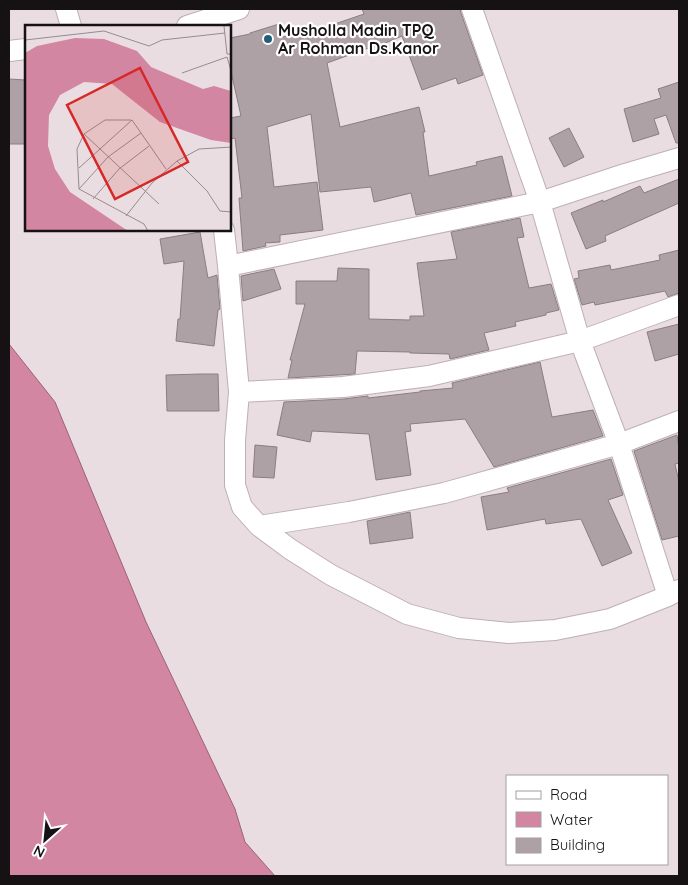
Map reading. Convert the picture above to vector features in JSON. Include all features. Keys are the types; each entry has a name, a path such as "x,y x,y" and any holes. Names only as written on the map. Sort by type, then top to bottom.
{"street":[{"path":"66,9 72,25"},
{"path":"190,25 239,9"},
{"path":"224,231 239,392 235,440 235,485 242,507 259,526 290,549 331,575 407,614 459,628 509,633 555,630 610,619 673,593 580,341 540,202 472,9"},
{"path":"9,51 25,50"},
{"path":"228,266 540,202 679,158"},
{"path":"239,392 343,387 429,376 580,341 679,305"},
{"path":"259,526 349,512 444,493 619,444 679,421"}],"water":[{"path":"9,344 55,402 146,622 235,809 245,842 275,876 9,876"}],"building":[{"path":"362,9 460,9 483,75 458,84 456,78 422,90 402,36 327,63 340,127 419,107 425,132 423,132 429,176 477,165 476,162 502,156 512,196 416,215 411,193 374,202 371,187 320,192 311,114 267,127 274,187 317,182 323,230 280,235 280,242 265,243 266,246 243,251 239,198 242,198 235,138 231,139 231,118 241,116 231,71 231,38 250,34 279,24 283,37 319,27 320,29 364,14"},
{"path":"9,79 25,80 25,144 9,144"},
{"path":"679,82 679,143 676,143 666,115 654,119 659,134 633,142 624,109 661,98 658,89"},
{"path":"569,128 584,157 564,167 549,138"},
{"path":"679,179 679,203 605,236 606,241 586,249 571,213 640,186 644,193"},
{"path":"520,218 524,237 517,238 529,288 551,284 559,310 515,322 516,326 484,333 489,350 450,359 449,354 357,351 355,374 288,378 292,360 290,360 305,304 296,304 296,281 337,281 338,268 369,269 369,319 410,320 410,316 424,316 417,263 457,259 451,232"},
{"path":"200,232 208,278 217,275 220,309 218,310 214,346 176,341 178,319 180,319 184,261 164,264 160,239"},
{"path":"679,250 679,293 668,297 665,291 595,305 594,302 582,305 574,279 579,278 578,271 610,265 611,270 660,260 659,255"},
{"path":"274,269 281,289 243,301 241,276"},
{"path":"679,324 679,354 655,361 647,332"},
{"path":"540,362 552,417 593,410 603,436 494,467 465,419 410,424 411,431 405,432 411,475 376,480 369,434 312,431 310,442 277,435 284,402 368,396 368,398 453,388 452,383"},
{"path":"218,374 219,411 167,411 166,375"},
{"path":"677,435 679,463 675,464 679,482 679,536 662,540 634,451"},
{"path":"255,445 277,447 274,478 253,477"},
{"path":"611,459 623,495 608,500 632,553 602,566 581,519 546,524 545,519 487,530 481,497 509,492 507,488"},
{"path":"410,512 413,538 370,544 367,521"}],"place":[{"name":"Musholla Madin TPQ Ar Rohman Ds.Kanor","path":"268,39"}]}
